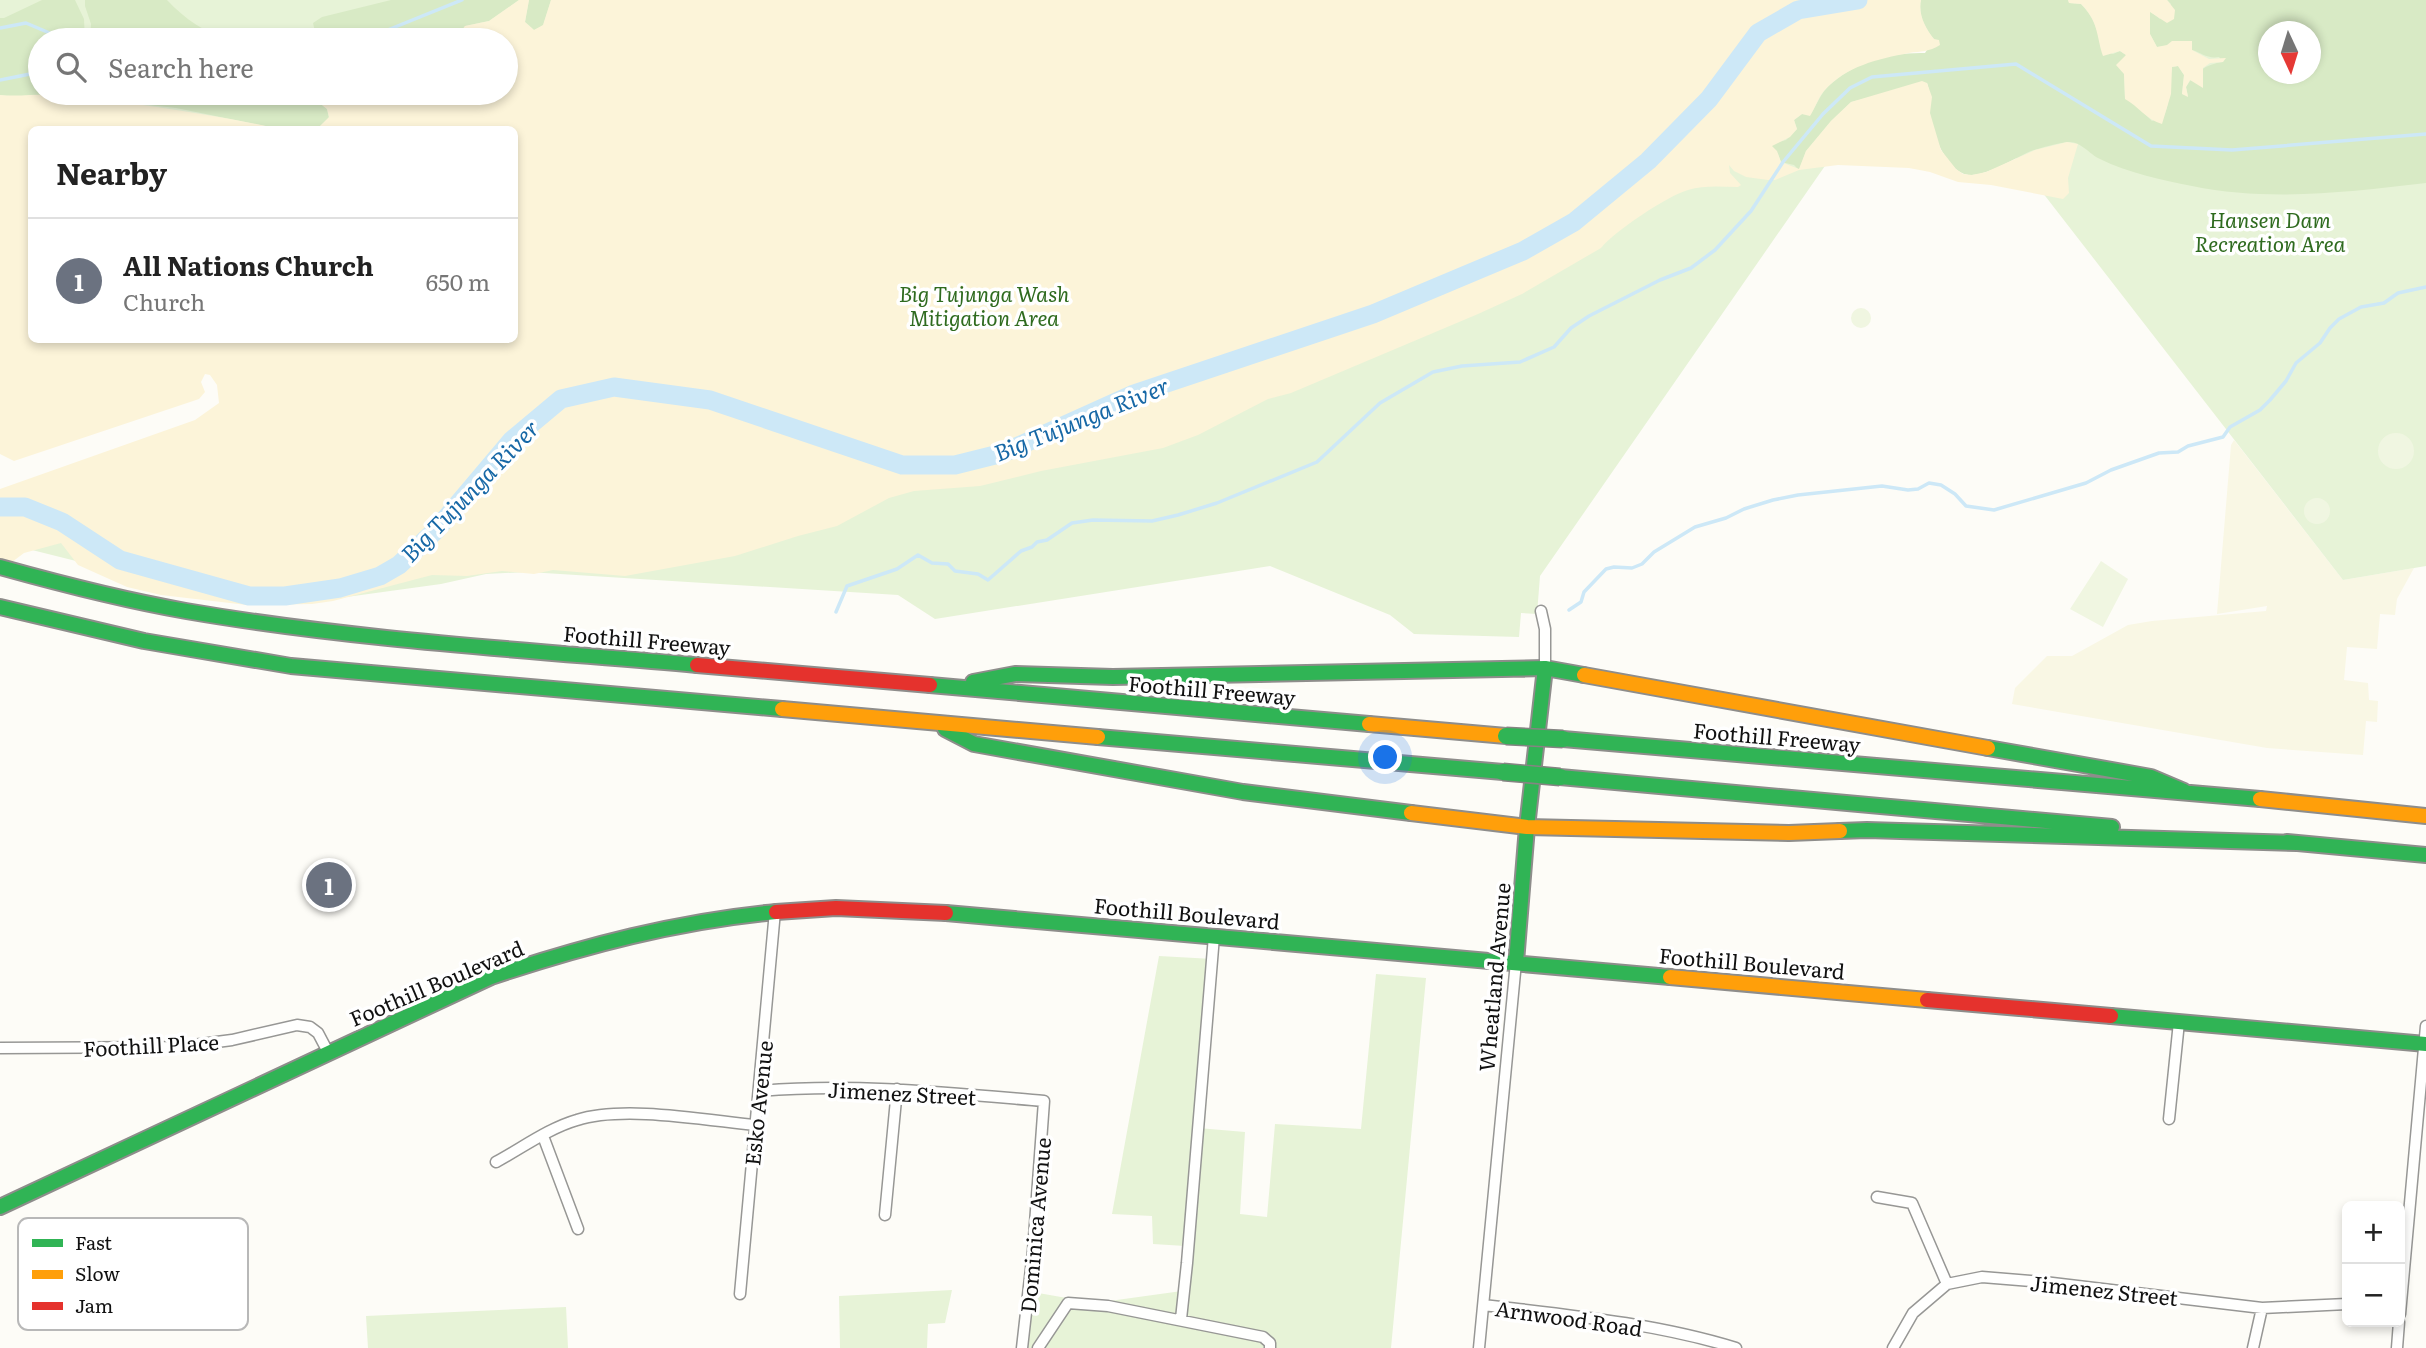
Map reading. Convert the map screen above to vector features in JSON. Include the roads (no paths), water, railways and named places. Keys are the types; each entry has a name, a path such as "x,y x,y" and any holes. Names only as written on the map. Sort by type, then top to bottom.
{"main road":[{"name":"Foothill Freeway","path":"0,567 104,593 197,612 436,642 1506,736 2184,791 2419,816"},
{"path":"0,607 49,621 167,646 240,659 346,671 2426,855"},
{"path":"949,687 1015,674 1113,677 1545,668 2151,776 2184,791"},
{"name":"Wheatland Avenue","path":"1516,962 1527,827 1545,668"},
{"path":"936,724 974,744 1242,792 1527,827 1789,833 1867,830 2297,843"},
{"name":"Foothill Boulevard","path":"0,1207 491,977 566,952 669,927 775,911 860,908 953,913 2425,1044"}],"street":[{"name":"Wheatland Avenue","path":"1541,611 1545,629 1545,668"},
{"name":"Esko Avenue","path":"740,1294 775,911"},
{"path":"1181,1319 1214,936"},
{"name":"Wheatland Avenue","path":"1479,1348 1516,962"},
{"path":"2169,1119 2179,1022"},
{"name":"Foothill Place","path":"0,1048 178,1047 232,1040 297,1025 310,1027 318,1033 328,1052"},
{"path":"2404,1264 2426,1026"},
{"name":"Jimenez Street","path":"759,1091 802,1087 897,1089 1044,1101"},
{"path":"885,1215 897,1089"},
{"name":"Dominica Avenue","path":"1022,1348 1033,1251 1044,1101"},
{"path":"496,1162 542,1136 587,1117 617,1113 754,1125"},
{"path":"542,1136 578,1230"},
{"path":"1877,1197 1912,1203 1947,1284"},
{"name":"Jimenez Street","path":"1893,1348 1913,1313 1947,1284 1982,1277 2263,1308 2342,1304"},
{"path":"1038,1348 1068,1303 1108,1306 1251,1334 1263,1337 1270,1343 1270,1348"},
{"name":"Arnwood Road","path":"1484,1305 1599,1319 1705,1339 1736,1348"},
{"path":"2253,1348 2263,1308"},
{"path":"2398,1348 2399,1327"},
{"path":"1251,1334 1252,1348"}],"waterway":[{"path":"393,28 462,0"},
{"name":"Big Tujunga River","path":"0,507 25,507 62,522 120,560 249,596 285,596 340,588 380,576 399,565 436,530 512,440 561,399 614,387 710,400 902,465 955,465 1003,453 1134,394 1373,314 1523,251 1574,222 1648,161 1709,99 1758,33 1798,10 1858,0"},
{"path":"0,28 26,23 38,28"},
{"path":"836,612 847,586 897,569 918,555 932,563 948,564 955,571 978,574 988,580 1021,551 1047,540 1072,523 1093,520 1152,521 1217,503 1317,462 1380,403 1433,372 1462,366 1520,362 1554,347 1571,328 1589,316 1660,280 1691,268 1715,250 1751,211 1783,162 1823,114 1850,88 1872,77 2016,64 2151,146 2232,150 2426,134"},
{"path":"0,80 28,74"},
{"path":"1569,610 1581,602 1584,592 1606,569 1632,568 1642,564 1654,552 1695,527 1773,500 1882,486 1918,489 1929,483 1941,485 1955,494 1966,506 1994,510 2086,483 2111,470 2159,453 2178,452 2188,446 2223,437 2230,427 2260,410 2270,400 2286,381 2296,363 2320,343 2339,319 2361,307 2384,303 2398,293 2426,287"}],"place":[{"name":"All Nations Church","path":"329,885"}],"park label":[{"name":"Hansen Dam Recreation Area","path":"2270,230"},
{"name":"Big Tujunga Wash Mitigation Area","path":"984,304"}]}
